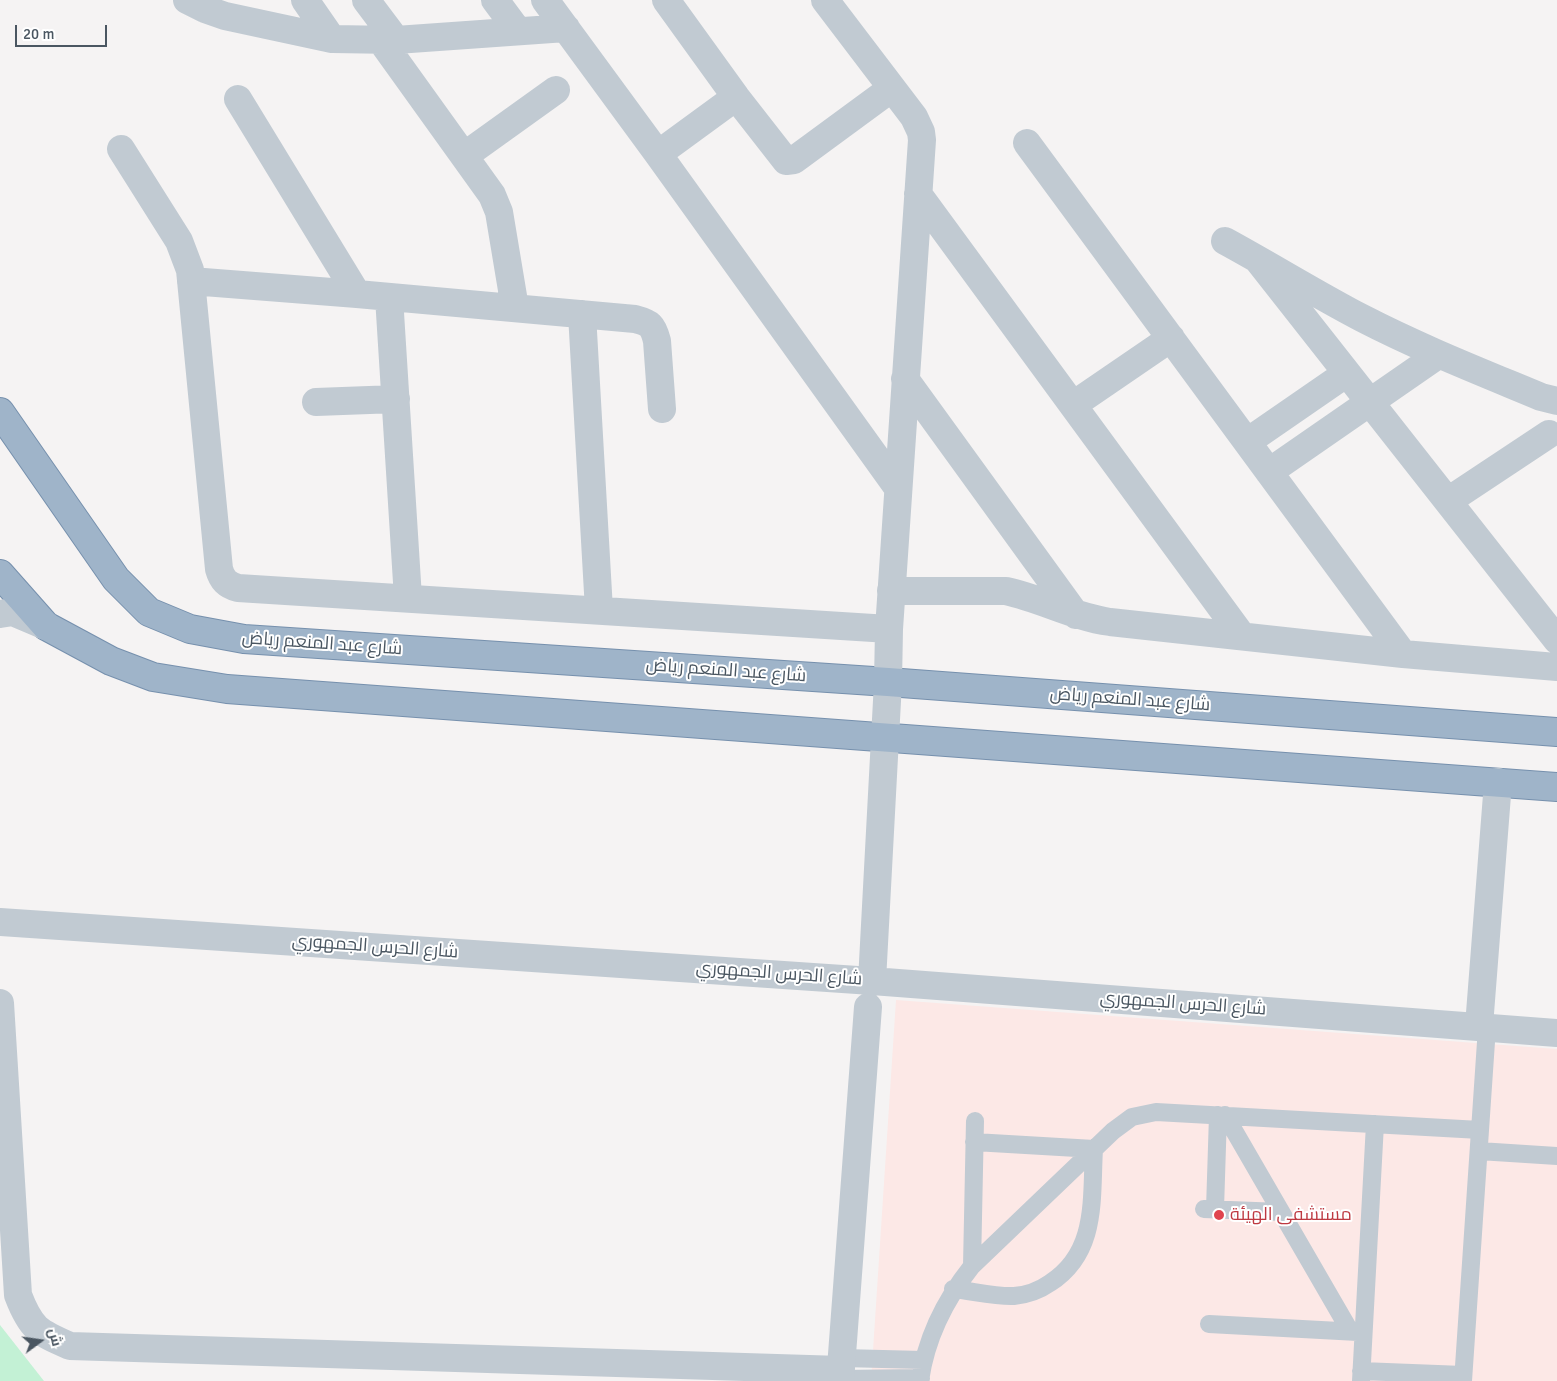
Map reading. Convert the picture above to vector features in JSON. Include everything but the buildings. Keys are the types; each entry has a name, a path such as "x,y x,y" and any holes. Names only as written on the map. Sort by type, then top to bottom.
{"highway":[{"name":"شارع عبد المنعم رياض","path":"0,412 116,579 149,612 190,629 244,639 888,682 1557,732"},
{"path":"0,574 46,626 111,661 153,678 227,689 885,736 1557,788"}],"street":[{"path":"188,0 224,16 332,39 388,40 566,28"},
{"path":"305,0 332,39"},
{"path":"366,0 388,40 464,156 492,195 499,212 515,308"},
{"path":"495,0 518,31"},
{"path":"545,0 898,488"},
{"path":"666,0 736,98 784,158 790,161 794,160 892,88"},
{"path":"0,1003 18,1295 26,1315 42,1334 70,1346 841,1372 870,994 888,682 891,591 922,140 921,132 914,117 825,0"},
{"path":"464,156 556,90"},
{"path":"658,154 736,98"},
{"path":"238,99 357,294"},
{"path":"1027,143 1403,654"},
{"path":"121,149 178,241 190,270 221,576 225,581 238,588 889,629"},
{"path":"918,194 1242,636"},
{"path":"1225,241 1362,318 1438,355 1549,399 1543,415 1553,442 1448,501"},
{"path":"1258,260 1557,640"},
{"path":"191,282 357,294 635,319 650,325 657,341 662,409"},
{"path":"389,297 408,598"},
{"path":"582,314 599,610"},
{"path":"1073,405 1171,338"},
{"path":"1269,472 1438,355"},
{"path":"1247,442 1347,373"},
{"path":"906,379 1076,614"},
{"path":"316,402 396,399"},
{"path":"891,591 1006,591 1024,595 1095,620 1403,654 1557,667"},
{"path":"0,614 13,612 46,626"},
{"path":"1483,1027 1498,782"},
{"name":"شارع الحرس الجمهوري","path":"0,922 870,994 1483,1027 1557,1033"}],"lane":[{"path":"1376,1124 1357,1332 1361,1376 1463,1378 1480,1130 1483,1027"},
{"path":"841,1372 920,1380 923,1360 940,1315 953,1289 972,1266 1094,1149 1132,1117 1156,1112 1480,1130"},
{"path":"1221,1115 1209,1209 1281,1212"},
{"path":"1221,1115 1357,1332"},
{"path":"972,1266 975,1121"},
{"path":"974,1142 1094,1149"},
{"path":"953,1289 1014,1296 1046,1286 1059,1277 1081,1252 1087,1236 1090,1220 1094,1149"},
{"path":"1478,1151 1557,1156"},
{"path":"1209,1324 1357,1332"},
{"path":"841,1372 923,1360"}],"shaded area":[{"name":"مستشفى الهيئة","path":"896,1000 1557,1049 1557,1381 871,1381"}],"green space":[{"path":"0,1325 44,1381 0,1381"}],"place":[{"name":"مستشفى الهيئة","path":"1219,1215"}]}
